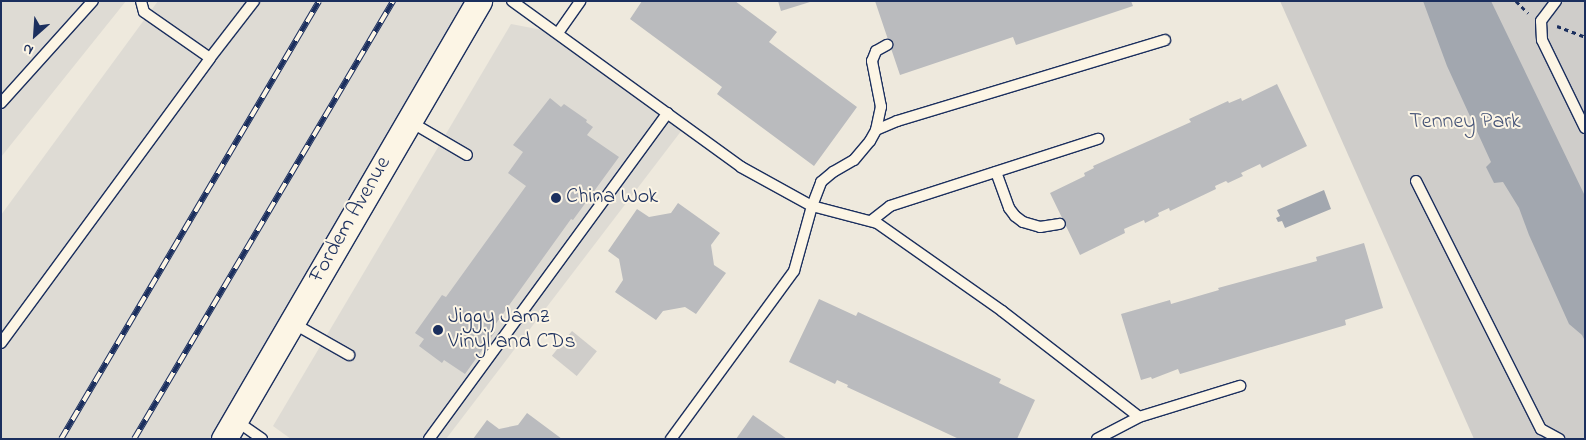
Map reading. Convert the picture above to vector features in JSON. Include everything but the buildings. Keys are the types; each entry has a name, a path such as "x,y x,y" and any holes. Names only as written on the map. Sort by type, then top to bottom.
{"street":[{"name":"Fordem Avenue","path":"229,429 479,1"}],"lane":[{"path":"1,104 94,1"},
{"path":"141,1 144,12 210,58"},
{"path":"1,343 254,1"},
{"path":"512,1 741,167 812,206 877,223 1002,311 1139,417"},
{"path":"558,33 580,1"},
{"path":"1556,1 1541,21 1542,40 1585,128"},
{"path":"876,130 897,121 1165,40"},
{"path":"671,439 794,271 812,206 821,182 833,172 854,160 862,152 876,130 882,107 872,62 876,51 887,45"},
{"path":"429,439 668,113"},
{"path":"409,121 468,155"},
{"path":"871,221 890,206 1098,139"},
{"path":"996,172 1009,208 1015,216 1023,222 1040,227 1060,224"},
{"path":"1416,181 1541,430 1559,439"},
{"path":"291,322 349,355"},
{"path":"1097,439 1139,417 1240,386"},
{"path":"229,429 262,439"}],"path":[{"path":"1516,1 1530,15"},
{"path":"1554,25 1585,37"}],"shaded area":[{"path":"1,1 126,1 1,157"},
{"path":"158,1 479,1 224,439 1,439 1,215"},
{"path":"1423,1 1491,1 1585,196 1585,341 1582,335 1569,324 1529,235 1519,208 1503,182 1494,183 1486,167 1491,162 1447,66"},
{"path":"511,24 558,33 685,126 446,439 291,439 273,426"},
{"path":"1324,190 1331,209 1285,228 1282,221 1278,222 1276,218 1280,216 1277,210"}],"green space":[{"name":"Tenney Park","path":"1280,1 1585,1 1585,439 1474,439"},
{"path":"572,331 597,351 577,376 552,356"}],"railway":[{"path":"61,439 319,1"},
{"path":"134,439 393,1"}],"place":[{"name":"China Wok","path":"556,198"},
{"name":"Jiggy Jamz Vinyl and CDs","path":"438,330"}]}
